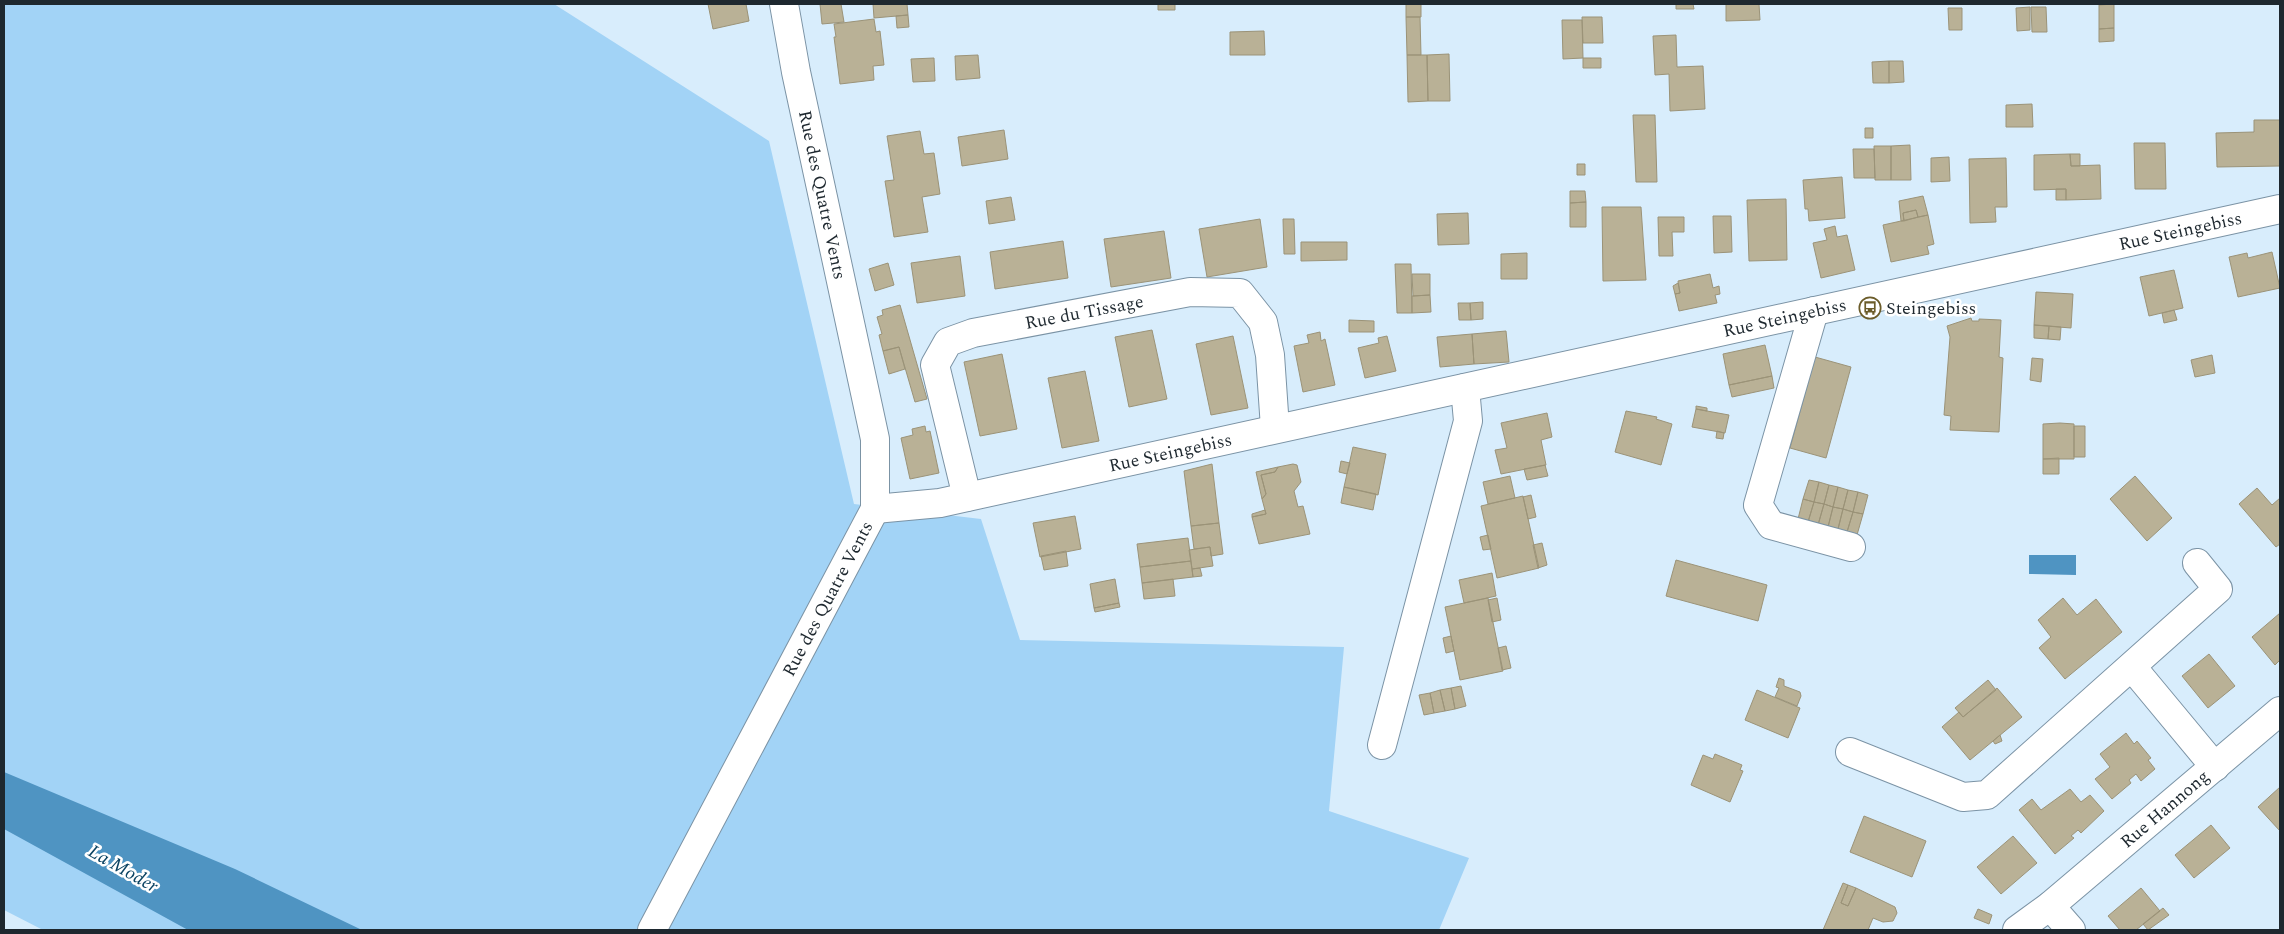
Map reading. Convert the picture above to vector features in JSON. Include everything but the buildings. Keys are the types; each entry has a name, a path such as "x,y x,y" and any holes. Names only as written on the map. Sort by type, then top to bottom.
{"street":[{"name":"Rue des Quatre Vents","path":"652,930 875,510 875,439 798,81 784,4"},
{"name":"Rue Steingebiss","path":"875,510 967,497 2280,209"},
{"name":"Rue du Tissage","path":"967,497 935,365 948,342 973,333 1190,292 1240,293 1263,322 1270,355 1275,428"},
{"path":"1814,311 1758,504 1771,525 1851,547"},
{"path":"1382,744 1468,420 1465,388"},
{"path":"1850,752 1963,797 1987,795 2218,589 2197,563"},
{"path":"2132,667 2215,767"},
{"name":"Rue Hannong","path":"2017,930 2050,906 2280,711"},
{"path":"2050,906 2071,930"}],"shaded area":[{"path":"4,4 554,4 769,141 854,504 981,519 1020,640 1344,647 1329,811 1469,858 1439,930 43,930 4,910"}],"water":[{"path":"2029,555 2076,555 2076,575 2029,574"},
{"name":"La Moder","path":"4,772 235,869 362,930 188,930 4,829"}],"place":[{"name":"Steingebiss","path":"1870,308"}]}
